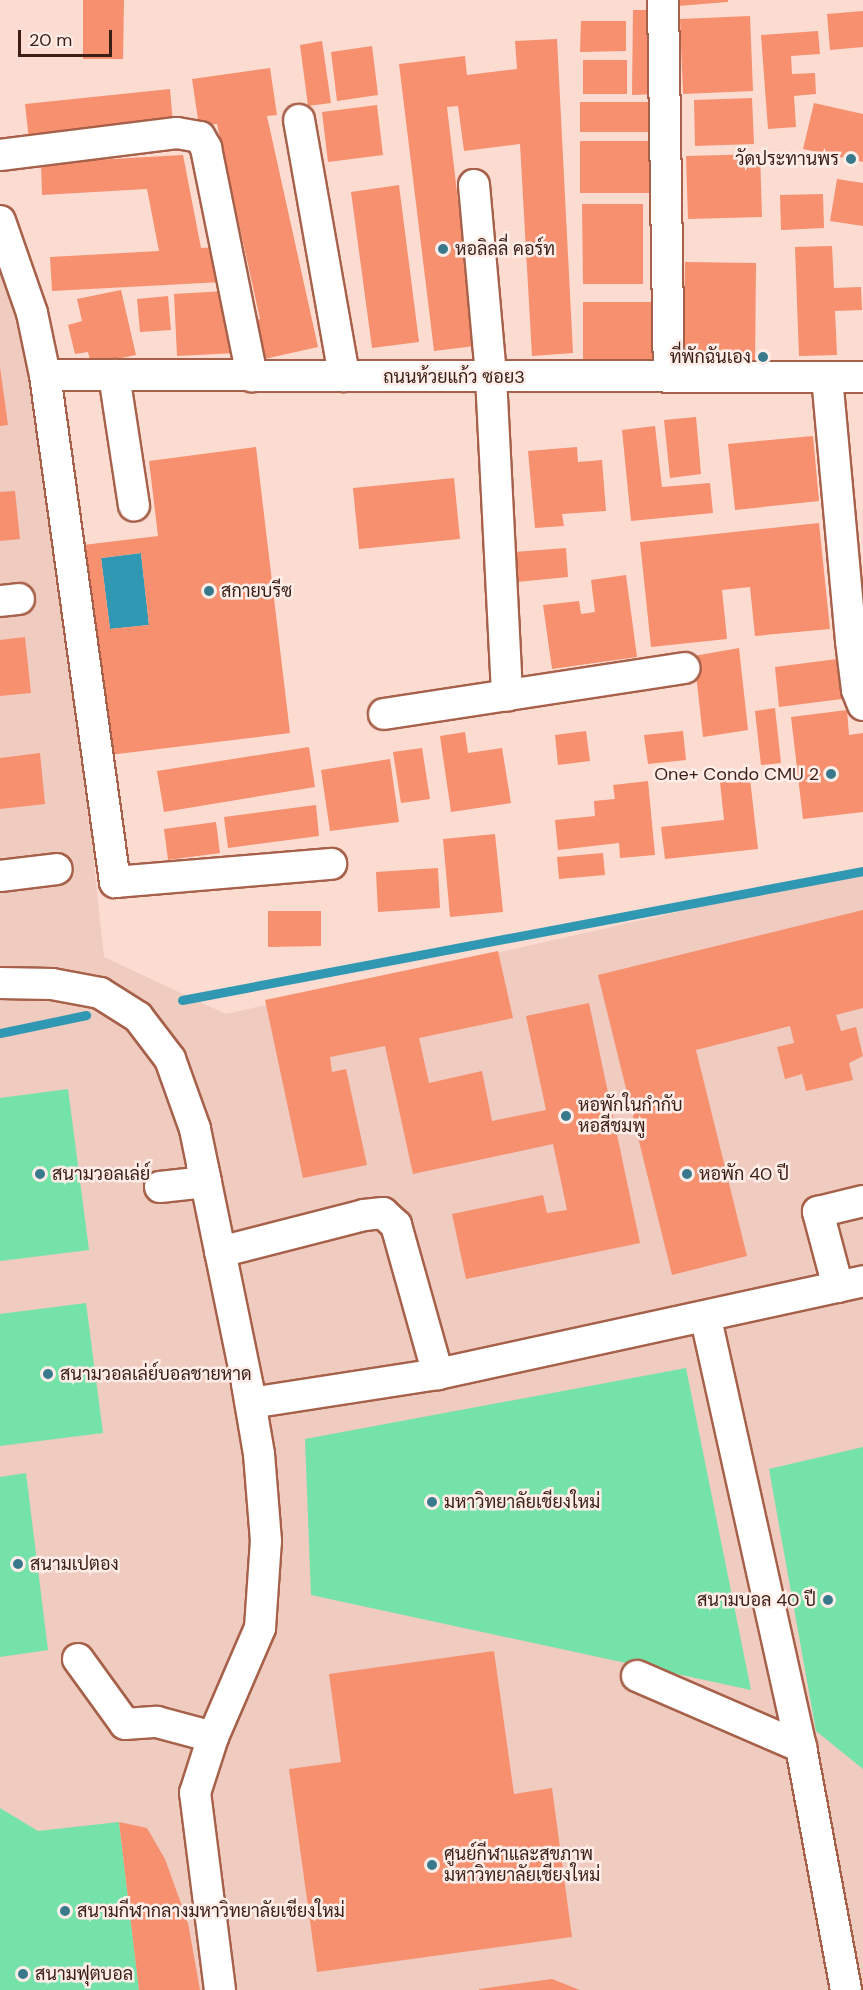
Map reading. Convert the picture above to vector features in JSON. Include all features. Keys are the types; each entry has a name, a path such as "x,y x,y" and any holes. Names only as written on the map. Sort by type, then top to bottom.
{"street":[{"path":"663,0 669,377"},
{"path":"299,120 344,376"},
{"path":"0,155 177,133 200,136 206,148 252,376"},
{"path":"474,185 491,376 507,696"},
{"path":"0,221 32,313 45,375 115,882 331,864"},
{"name":"ถนนห้วยแก้ว ซอย3","path":"45,375 863,377"},
{"path":"114,375 134,505"},
{"path":"827,377 851,641 863,705"},
{"path":"384,714 684,668"},
{"path":"0,876 57,869"},
{"path":"0,983 52,984 100,993 138,1017 171,1059 195,1129 251,1403 266,1541 260,1628 213,1737 195,1793 220,1990"},
{"path":"160,1187 206,1182"},
{"path":"850,1284 818,1212 863,1201"},
{"path":"220,1252 364,1215 383,1213 396,1225 438,1374"},
{"path":"438,1374 850,1284"},
{"path":"251,1403 438,1374 706,1319 850,1284"},
{"path":"706,1319 801,1747 846,1990"},
{"path":"78,1659 124,1724 157,1722 213,1737"},
{"path":"637,1676 801,1747"}],"shaded area":[{"name":"มหาวิทยาลัยเชียงใหม่","path":"0,269 33,367 75,682 104,957 226,1014 863,870 863,1990 0,1990"}],"green space":[{"name":"สนามวอลเล่ย์","path":"68,1089 89,1250 0,1261 0,1098"},
{"name":"สนามวอลเล่ย์บอลชายหาด","path":"86,1303 103,1433 0,1446 0,1314"},
{"path":"686,1368 751,1690 311,1595 305,1439"},
{"name":"สนามบอล 40 ปี","path":"863,1447 863,1769 816,1731 769,1469"},
{"name":"สนามเปตอง","path":"26,1473 48,1650 0,1657 0,1477"},
{"name":"สนามกีฬากลางมหาวิทยาลัยเชียงใหม่","path":"0,1808 38,1831 119,1822 139,1990 0,1990"}],"water":[{"path":"141,553 149,625 110,629 101,558"}],"building":[{"path":"83,0 124,0 123,59 83,59"},
{"path":"677,0 728,0 728,2 678,6"},
{"path":"633,10 659,10 659,94 632,95"},
{"path":"863,11 863,47 830,50 827,14"},
{"path":"750,16 753,91 683,94 680,19"},
{"path":"581,21 626,21 626,51 580,52"},
{"path":"818,31 820,54 791,56 792,74 815,73 816,94 794,96 796,127 768,129 761,35"},
{"name":"หอลิลลี่ คอร์ท","path":"557,39 573,353 532,356 520,144 464,151 458,106 447,107 475,346 434,351 399,64 465,56 467,75 517,69 515,41"},
{"path":"322,41 331,103 308,106 300,45"},
{"path":"372,46 378,95 337,101 331,52"},
{"path":"583,60 627,60 627,94 583,94"},
{"path":"270,68 277,115 267,116 318,347 260,360 252,321 260,319 217,124 199,126 192,79"},
{"path":"170,89 173,124 29,140 25,104"},
{"path":"752,98 754,144 695,146 694,100"},
{"path":"580,102 656,102 656,132 580,132"},
{"path":"814,103 863,114 863,162 803,149"},
{"path":"377,105 383,155 328,162 322,112"},
{"path":"580,141 654,141 655,193 580,193"},
{"path":"760,154 762,217 688,219 686,156"},
{"path":"183,155 201,248 220,247 222,282 52,291 50,257 159,251 147,189 42,195 41,163"},
{"path":"837,179 863,183 863,226 830,221"},
{"path":"399,185 419,342 372,348 351,192"},
{"path":"823,194 824,228 781,230 780,195"},
{"path":"582,204 643,204 643,284 583,284"},
{"path":"832,246 834,288 861,287 862,310 835,311 837,355 799,356 795,247"},
{"path":"685,262 756,263 755,365 683,364"},
{"path":"121,290 136,355 91,364 88,352 75,354 68,325 82,321 77,299"},
{"path":"225,291 236,353 177,356 174,294"},
{"path":"168,296 171,330 140,332 137,299"},
{"path":"583,302 656,302 656,362 583,362"},
{"path":"0,367 8,425 0,426"},
{"path":"696,417 701,474 670,478 664,420"},
{"path":"655,426 662,487 710,483 713,513 631,521 622,430"},
{"path":"813,436 819,501 735,510 728,444"},
{"name":"สกายบรีซ","path":"256,447 290,733 109,755 83,545 158,536 149,461","holes":["141,553 149,625 110,629 101,558"]},
{"path":"577,447 578,462 602,460 606,511 562,514 564,526 535,528 528,451"},
{"path":"454,478 460,539 359,549 353,488"},
{"path":"15,491 20,539 0,541 0,492"},
{"path":"819,523 830,629 755,636 750,587 722,590 727,639 651,647 640,542"},
{"path":"566,548 568,577 517,582 514,552"},
{"path":"626,575 637,657 552,669 543,605 579,601 581,614 595,612 591,580"},
{"path":"25,637 31,693 0,696 0,640"},
{"path":"739,648 748,730 703,737 694,656"},
{"path":"837,659 842,699 779,707 775,667"},
{"path":"775,708 781,763 761,765 755,711"},
{"name":"One+ Condo CMU 2","path":"847,710 849,735 863,733 863,812 803,819 791,717"},
{"path":"586,731 590,761 558,765 555,735"},
{"path":"683,731 686,760 648,764 644,735"},
{"path":"465,732 468,753 502,748 511,803 451,812 440,736"},
{"path":"309,747 315,787 164,812 157,771"},
{"path":"422,748 430,799 401,803 393,752"},
{"path":"40,753 45,804 0,809 0,758"},
{"path":"390,759 399,822 330,831 321,770"},
{"path":"749,770 758,849 665,859 661,827 724,820 719,773"},
{"path":"648,781 655,855 620,858 619,843 558,850 555,820 595,816 594,801 615,799 613,785"},
{"path":"316,805 319,836 228,848 224,817"},
{"path":"216,822 220,853 168,860 164,829"},
{"path":"495,834 503,912 450,917 443,839"},
{"path":"603,853 605,875 559,879 557,857"},
{"path":"438,868 440,908 378,912 376,872"},
{"name":"หอพัก 40 ปี","path":"863,910 863,1008 836,1015 841,1031 856,1027 863,1056 849,1063 853,1080 806,1091 802,1074 785,1079 777,1047 794,1043 790,1026 696,1050 747,1256 672,1275 598,975"},
{"path":"268,911 321,911 321,946 268,947"},
{"name":"หอพักในกำกับ หอสีชมพู","path":"498,951 513,1018 419,1038 429,1083 482,1071 492,1121 546,1110 526,1016 589,1003 640,1243 466,1279 452,1214 543,1195 547,1213 567,1210 553,1144 413,1174 385,1046 330,1057 332,1072 346,1069 367,1165 303,1178 265,1000"},
{"name":"ศูนย์กีฬาและสุขภาพ มหาวิทยาลัยเชียงใหม่","path":"494,1651 514,1794 552,1788 572,1937 317,1972 289,1769 341,1762 329,1674"},
{"path":"119,1822 147,1828 165,1859 188,1923 200,1990 139,1990"},
{"path":"552,1979 580,1990 479,1990 479,1989"}],"waterway":[{"path":"182,1000 863,871"},
{"path":"0,1033 86,1015"}],"place":[{"name":"วัดประทานพร","path":"851,159"},
{"name":"หอลิลลี่ คอร์ท","path":"443,249"},
{"name":"ที่พักฉันเอง","path":"763,357"},
{"name":"สกายบรีซ","path":"209,591"},
{"name":"One+ Condo CMU 2","path":"831,774"},
{"name":"หอพักในกำกับ หอสีชมพู","path":"566,1116"},
{"name":"สนามวอลเล่ย์","path":"40,1174"},
{"name":"หอพัก 40 ปี","path":"687,1174"},
{"name":"สนามวอลเล่ย์บอลชายหาด","path":"48,1374"},
{"name":"มหาวิทยาลัยเชียงใหม่","path":"432,1502"},
{"name":"สนามเปตอง","path":"18,1564"},
{"name":"สนามบอล 40 ปี","path":"828,1600"},
{"name":"ศูนย์กีฬาและสุขภาพ มหาวิทยาลัยเชียงใหม่","path":"432,1865"},
{"name":"สนามกีฬากลางมหาวิทยาลัยเชียงใหม่","path":"65,1911"},
{"name":"สนามฟุตบอล","path":"23,1974"}]}
